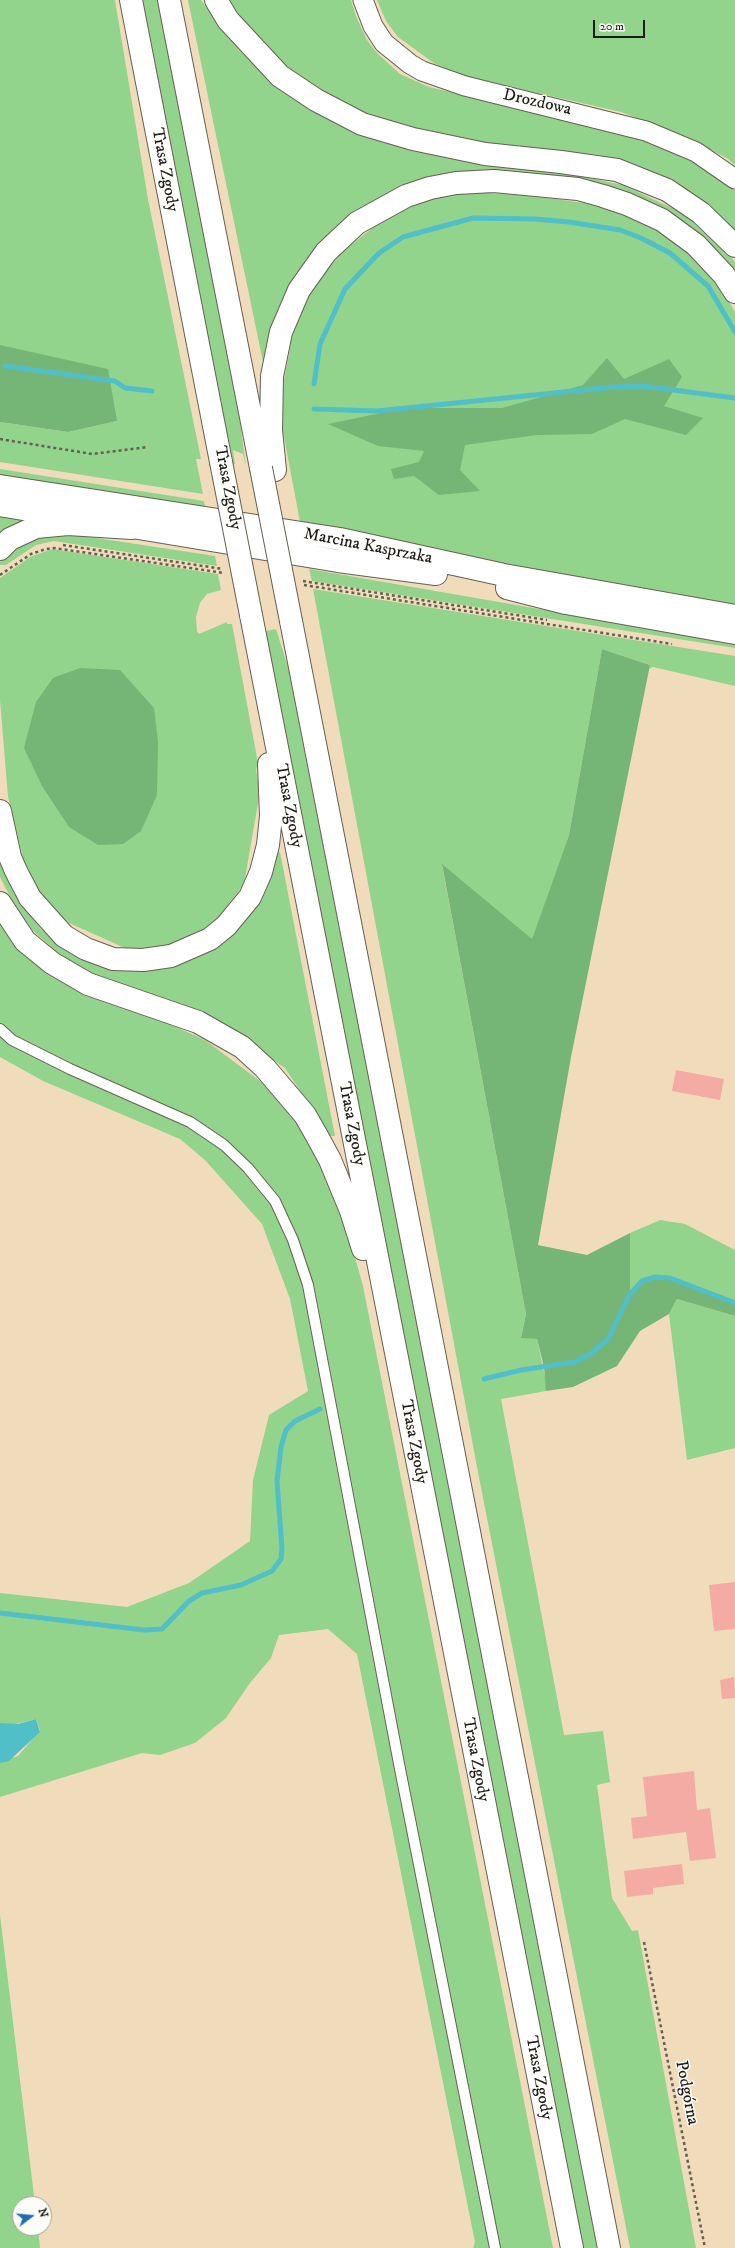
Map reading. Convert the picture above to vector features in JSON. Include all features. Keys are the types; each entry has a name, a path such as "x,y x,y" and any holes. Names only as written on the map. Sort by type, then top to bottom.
{"main road":[{"name":"Trasa Zgody","path":"131,0 572,2248"},
{"path":"169,0 292,580 291,621 609,2248"},
{"path":"216,0 228,20 280,76 316,100 362,124 413,139 485,154 561,162 617,170 667,190 701,212 735,246"},
{"path":"268,469 271,430 272,376 281,332 299,290 326,252 357,223 406,196 430,188 456,183 494,181 578,189 602,196 627,204 662,220 696,245 724,275 735,292"},
{"name":"Marcina Kasprzaka","path":"0,486 340,539 504,574 735,616"},
{"name":"Marcina Kasprzaka","path":"0,505 338,561 428,572 502,587 566,603 735,633"},
{"path":"0,549 10,539 36,527 68,524 132,528"},
{"path":"0,811 10,857 16,871 30,898 64,936 86,949 113,959 143,960 170,956 210,939 239,912 250,898 261,872 268,845 271,816 266,691"},
{"path":"0,903 26,941 52,963 88,984 198,1022 242,1047 265,1068 305,1115 330,1160 351,1211 394,1344"}],"street":[{"name":"Drozdowa","path":"363,0 373,26 384,43 410,64 422,71 465,86 646,131 696,152 735,179"}],"lane":[{"path":"0,1029 12,1040 70,1069 190,1122 224,1145 248,1168 275,1201 293,1240 308,1285 400,1769 495,2248"}],"path":[{"path":"0,439 92,454 148,447"},
{"path":"0,570 7,568 29,551 51,544 226,569"},
{"path":"0,575 31,554 46,548 230,574"},
{"path":"292,580 674,642 292,580"},
{"name":"Podgórna","path":"644,1942 705,2248"}],"green space":[{"path":"0,0 115,0 148,199 201,459 196,459 203,494 0,462 0,422 68,432 117,421 0,350"},
{"path":"141,0 158,0 239,415 246,466 243,454 233,450 235,464 233,464"},
{"path":"188,0 201,0 238,49 279,89 336,124 409,150 471,161 574,175 623,185 674,209 711,233 735,262 735,277 670,214 470,172 330,235 296,273 277,311 263,362"},
{"path":"228,0 351,0 356,16 367,40 378,54 400,74 429,87 621,132 677,153 717,176 735,191 735,230 708,205 500,146 400,127 350,108 301,78 285,65 263,45"},
{"path":"377,0 735,0 735,165 727,158 681,135 621,112 463,76 435,64 398,37 386,21"},
{"path":"473,192 534,196 591,204 631,214 678,240 714,275 735,312 735,610 373,541 300,522 281,421 284,380 294,327 311,290 342,252 380,222 428,197"},
{"path":"0,345 108,369 117,421 68,432 0,422"},
{"path":"607,358 624,379 669,359 682,377 664,406 703,418 686,435 625,419 592,434 537,435 465,445 460,470 480,491 439,495 414,476 394,479 391,469 419,462 424,451 378,446 328,424 405,408 502,408 583,385"},
{"path":"0,469 204,501 206,513 0,479"},
{"path":"0,513 26,519 9,527 0,535"},
{"path":"57,532 215,556 217,566 54,541 36,545 6,565 0,565 0,562 8,552 20,541"},
{"path":"52,549 218,574 221,590 207,594 200,603 196,617 197,631 199,634 227,622 227,624 232,624 258,763 256,770 260,792 244,884 208,930 164,949 125,948 69,923 42,898 23,858 8,797 0,700 0,578 30,557"},
{"path":"309,569 735,643 735,648 312,581"},
{"path":"313,589 735,656 735,686 653,667 649,669 650,665 602,649 569,835 532,940 442,865 526,1314 521,1337 537,1339 546,1381 546,1391 501,1399 564,1735 603,1731 610,1782 597,1785 612,1898 632,1931 638,1930 696,2248 630,2248 477,1467"},
{"path":"276,629 288,667 599,2248 581,2248 266,631"},
{"path":"602,649 650,665 571,1057 538,1245 587,1255 630,1233 630,1294 642,1281 655,1277 670,1278 735,1303 735,1316 677,1299 669,1314 640,1331 617,1366 573,1387 546,1391 544,1367 537,1339 521,1338 526,1314 442,864 532,939 569,835"},
{"path":"80,668 120,670 154,708 158,742 157,795 141,831 123,844 98,845 69,827 42,786 24,748 36,702 53,678"},
{"path":"280,852 335,1136 330,1136 285,1068 202,1011 127,987 93,974 62,956 32,930 16,908 0,877 0,854 25,909 41,929 67,949 124,970 154,970 183,963 211,950 275,854"},
{"path":"0,912 133,1008 205,1040 268,1087 309,1139 340,1204 363,1286 553,2248 473,2248 475,2242 357,1654 328,1629 279,1635 271,1658 250,1683 226,1718 195,1743 160,1755 142,1753 0,1797 0,1761 18,1756 40,1730 36,1719 0,1728 0,1593 127,1607 189,1583 250,1541 253,1480 269,1415 308,1391 290,1299 262,1224 205,1160 180,1139 43,1081 0,1057"},
{"path":"660,1220 685,1224 735,1250 735,1303 670,1278 630,1294 630,1233"},
{"path":"677,1299 735,1316 735,1448 687,1460 669,1314"},
{"path":"0,1915 34,2196 12,2196 12,2236 39,2236 40,2248 0,2248"}],"water":[{"path":"36,1719 40,1732 9,1761 0,1763 0,1723 18,1724"}],"building":[{"path":"676,1070 724,1079 720,1100 672,1091"},
{"path":"735,1582 735,1629 714,1631 709,1585"},
{"path":"734,1677 735,1698 722,1699 720,1680"},
{"path":"694,1771 697,1810 710,1808 716,1858 690,1861 686,1832 633,1839 631,1818 647,1816 643,1777"},
{"path":"682,1864 684,1884 653,1888 653,1894 627,1897 624,1871"}],"waterway":[{"path":"314,384 320,344 345,289 379,253 403,237 473,218 535,219 569,222 620,230 641,238 670,253 708,286 735,332"},
{"path":"5,366 115,381 125,388 152,391"},
{"path":"314,409 377,411 613,387 643,386 735,398"},
{"path":"484,1379 521,1370 575,1362 592,1353 608,1339 630,1294 642,1281 655,1277 670,1278 735,1303"},
{"path":"0,1613 144,1630 162,1629 189,1601 202,1593 241,1585 272,1571 281,1559 282,1549 277,1481 281,1447 286,1430 295,1421 320,1409"}]}
